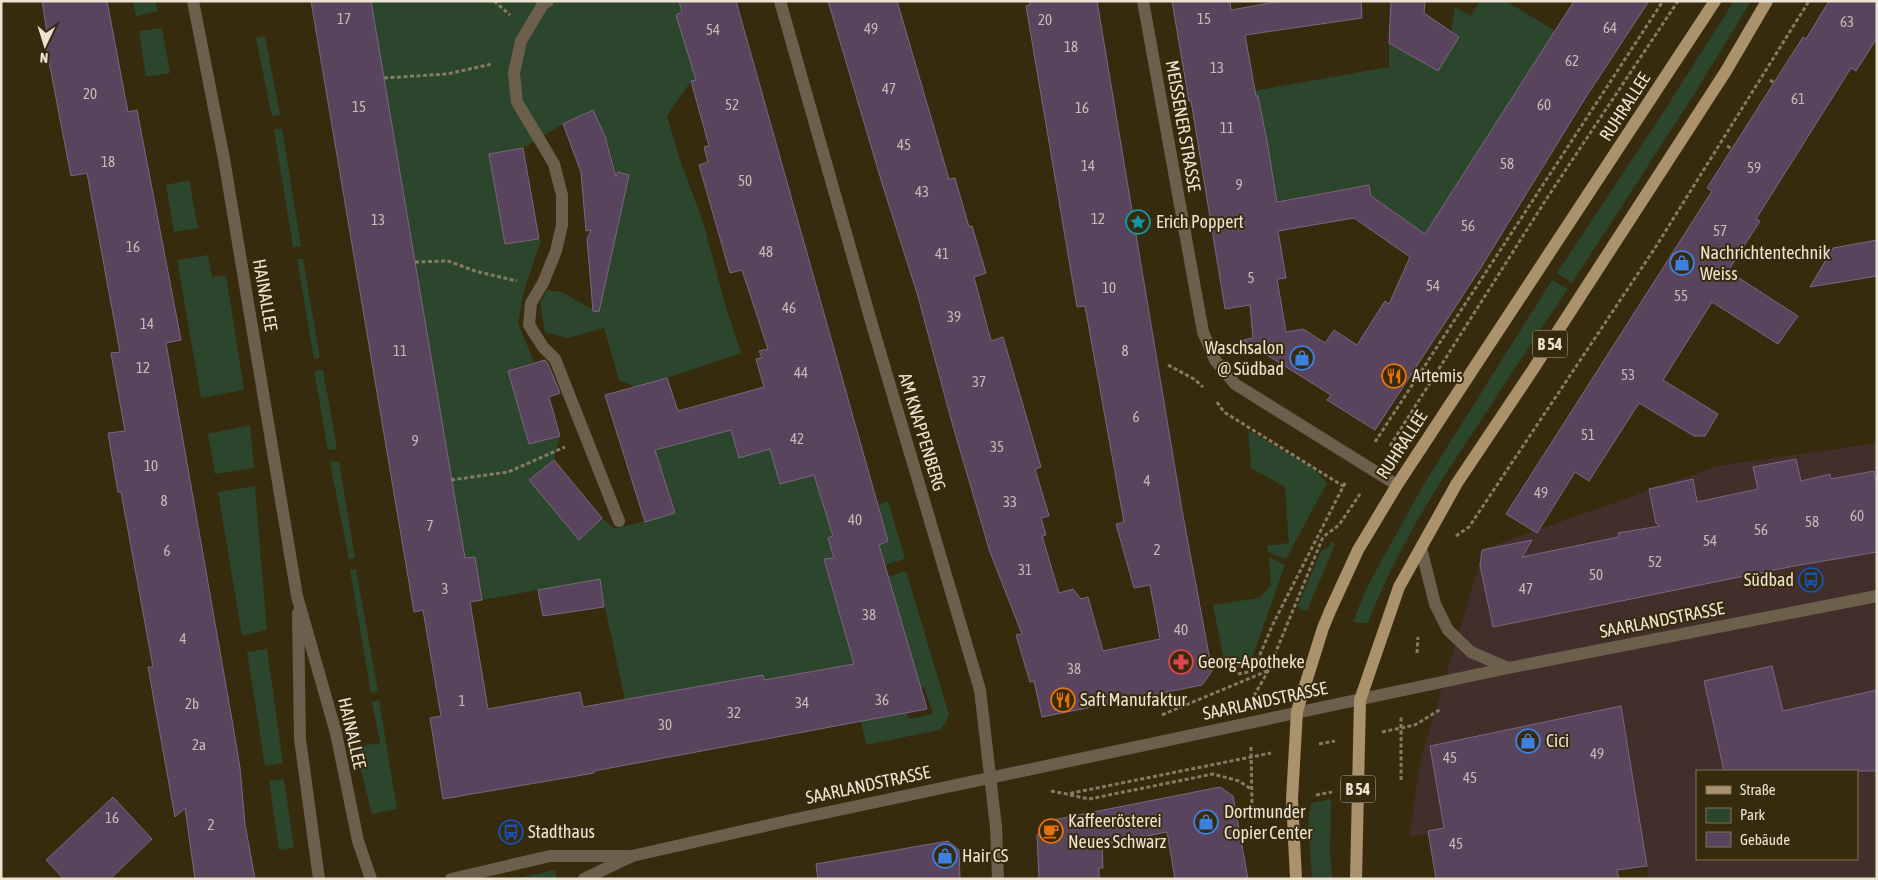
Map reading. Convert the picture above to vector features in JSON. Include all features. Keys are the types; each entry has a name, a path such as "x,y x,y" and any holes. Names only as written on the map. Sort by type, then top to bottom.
{"main road":[{"name":"RUHRALLEE","path":"1296,879 1292,799 1297,711 1323,628 1358,550 1397,485 1715,1"},
{"name":"B 54","path":"1356,879 1360,700 1399,587 1457,483 1710,96 1767,1"}],"street":[{"name":"HAINALLEE","path":"193,1 224,159 298,596 336,733 358,840 371,879"},
{"path":"548,1 543,4 521,41 514,73 518,102 554,164 562,195 562,225 556,251 531,303 529,325 543,347 555,359 619,521"},
{"name":"AM KNAPPENBERG","path":"780,1 872,328 980,690 996,827 998,879"},
{"name":"MEISSENER STRASSE","path":"1143,1 1203,332 1214,360 1234,384 1397,485"},
{"path":"1421,548 1435,604 1448,630 1470,652 1508,668"},
{"name":"HAINALLEE","path":"298,596 300,739 319,879"},
{"name":"SAARLANDSTRASSE","path":"451,879 550,856 632,856 1297,711 1877,596"},
{"name":"SAARLANDSTRASSE","path":"584,879 632,856"}],"path":[{"path":"1238,674 1253,671 1273,624 1343,486 1378,438 1663,1"},
{"path":"1253,697 1268,671 1323,538 1339,525 1375,472 1547,198 1678,1"},
{"path":"1449,541 1469,527 1655,248 1809,1"},
{"path":"384,78 446,74 517,58"},
{"path":"1770,80 1774,83"},
{"path":"1727,146 1732,149"},
{"path":"415,262 448,261 475,271 502,276 539,288"},
{"path":"451,480 508,472 553,451 587,439"},
{"path":"1417,653 1418,637"},
{"path":"1160,715 1268,671"},
{"path":"1401,780 1402,690"},
{"path":"1067,794 1415,725 1449,704"},
{"path":"1251,773 1252,806"},
{"path":"1048,790 1089,799 1213,774 1239,781 1251,789"},
{"path":"1311,796 1332,792"}],"shaded area":[{"path":"1877,443 1877,879 1649,879 1635,795 1409,837 1421,758 1484,549 1718,466"}],"green space":[{"path":"133,1 155,1 158,11 136,16"},
{"path":"371,1 679,1 682,12 676,15 701,78 691,81 667,116 679,157 704,225 724,301 741,353 635,387 619,380 604,328 567,338 545,332 540,303 547,290 562,292 591,309 602,284 610,259 618,210 613,160 605,135 593,110 561,125 523,148 489,154 505,244 541,240 524,291 518,323 534,362 508,371 529,444 560,436 554,460 529,480 579,540 602,518 614,529 675,513 655,450 731,430 739,458 770,449 814,475 833,536 828,538 834,558 824,560 854,664 764,680 762,675 625,700 599,579 482,600 475,557 465,558"},
{"path":"1480,1 1506,1 1555,31 1425,234 1371,196 1368,185 1271,202 1270,158 1267,141 1261,142 1259,96 1254,97 1253,91 1389,67 1389,43 1438,71 1459,37 1451,31 1455,7 1471,16"},
{"path":"1734,1 1751,1 1693,96 1572,283 1557,273"},
{"path":"162,28 170,73 146,77 139,31"},
{"path":"265,36 280,115 272,116 256,38"},
{"path":"282,129 301,246 293,247 274,130"},
{"path":"189,180 198,228 174,232 166,185"},
{"path":"208,255 212,277 226,275 244,390 201,398 177,260"},
{"path":"297,259 303,259 320,358 314,359"},
{"path":"1552,280 1568,289 1419,518 1391,569 1368,623 1353,622 1367,587 1424,484"},
{"path":"323,370 337,449 328,450 314,371"},
{"path":"250,425 254,468 215,474 208,434"},
{"path":"1248,430 1314,469 1327,483 1286,559 1268,552 1267,546 1289,543 1285,487 1251,468"},
{"path":"339,461 355,558 349,559 330,462"},
{"path":"255,486 267,630 242,636 218,492"},
{"path":"888,501 905,559 884,565 879,545 888,541 878,505"},
{"path":"1331,542 1335,544 1307,611 1297,607 1321,551 1329,546"},
{"path":"1269,557 1285,565 1250,664 1226,670 1213,605 1259,598 1271,586"},
{"path":"356,569 378,692 371,693 350,570"},
{"path":"906,571 949,715 945,724 939,730 866,745 861,722 907,713 909,719 933,714 924,687 920,687 888,577"},
{"path":"267,649 283,763 265,766 247,652"},
{"path":"379,700 397,809 372,814 355,747 380,743 372,702"},
{"path":"284,779 294,848 279,850 269,781"},
{"path":"1331,799 1330,850 1332,879 1312,879 1308,822 1311,803"},
{"path":"555,870 557,879 514,879"}],"building":[{"path":"42,1 107,1 128,112 137,110 181,340 166,343 240,768 245,824 255,879 195,879 185,808 175,817 148,667 153,667 121,492 118,492 108,433 125,431 111,353 120,352 87,173 71,176 46,46 49,45"},
{"path":"311,1 371,1 465,558 475,557 482,600 470,602 488,709 580,692 583,707 763,675 764,680 854,664 824,559 834,558 828,538 833,536 814,475 780,484 770,449 739,458 731,430 655,450 675,513 645,522 605,395 667,378 678,411 764,387 756,359 762,358 759,351 768,349 742,270 730,273 699,165 708,162 704,147 709,146 691,81 696,80 676,15 682,12 679,1 736,1 888,541 879,545 927,709 594,771 594,773 443,799 430,718 441,716 423,610 414,612"},
{"path":"828,1 897,1 949,179 955,178 969,227 972,226 986,273 974,277 991,341 1003,337 1041,467 1035,469 1049,516 1041,518 1046,535 1042,536 1059,593 1073,589 1081,599 1088,597 1103,651 1160,639 1150,585 1134,588 1116,524 1124,522 1085,306 1077,307 1026,6 1030,5 1029,1 1097,1 1182,510 1212,671 1202,685 1042,717 1034,681 1030,682 1016,635 1022,634 990,552 917,293"},
{"path":"1172,1 1230,1 1231,10 1281,1 1361,1 1362,18 1245,35 1256,96 1258,96 1267,141 1277,202 1369,185 1371,196 1425,234 1574,1 1649,1 1584,100 1480,269 1375,430 1327,400 1331,395 1243,340 1253,338 1250,305 1225,309 1191,101 1189,101","holes":["1354,218 1410,257 1389,304 1385,301 1357,345 1334,330 1325,343 1303,329 1286,332 1277,279 1286,278 1278,231"]},
{"path":"1391,1 1425,1 1424,13 1459,37 1438,71 1389,43"},
{"path":"1829,1 1877,1 1877,38 1856,71 1851,68 1756,219 1760,221 1728,271 1798,316 1778,344 1712,302 1663,380 1718,414 1705,436 1694,436 1639,403 1589,481 1575,472 1537,533 1506,514 1712,191 1707,188 1803,37 1806,39"},
{"path":"593,110 605,136 616,177 618,172 629,175 599,312 593,311 587,239 591,230 586,231 581,172 563,124"},
{"path":"523,148 539,239 505,244 489,154"},
{"path":"1877,240 1877,276 1810,287 1833,248"},
{"path":"545,360 560,393 549,397 560,436 529,444 508,371"},
{"path":"1796,459 1801,481 1830,474 1831,479 1874,471 1877,487 1877,552 1794,566 1493,627 1480,565 1482,550 1532,540 1522,557 1619,537 1618,533 1660,526 1656,523 1649,489 1693,479 1697,502 1758,489 1753,467"},
{"path":"554,460 602,518 579,540 529,480"},
{"path":"600,579 604,607 543,616 538,590"},
{"path":"1772,666 1783,711 1877,690 1877,771 1724,770 1704,681"},
{"path":"1621,706 1647,866 1617,870 1619,879 1436,879 1428,831 1444,828 1430,746"},
{"path":"1220,787 1233,796 1248,879 1175,879 1167,832 1102,845 1103,868 1099,868 1099,879 1039,879 1037,835 1048,821"},
{"path":"113,797 152,839 110,879 64,879 46,860"},
{"path":"948,841 959,850 960,879 818,879 816,864"}],"place":[{"name":"Erich Poppert","path":"1138,222"},
{"name":"Nachrichtentechnik Weiss","path":"1682,263"},
{"name":"Waschsalon @ Südbad","path":"1302,358"},
{"name":"Artemis","path":"1394,376"},
{"name":"Südbad","path":"1811,580"},
{"name":"Georg-Apotheke","path":"1181,662"},
{"name":"Saft Manufaktur","path":"1063,700"},
{"name":"Cici","path":"1528,741"},
{"name":"Dortmunder Copier Center","path":"1206,822"},
{"name":"Kaffeerösterei Neues Schwarz","path":"1051,831"},
{"name":"Stadthaus","path":"511,832"},
{"name":"Hair CS","path":"945,856"}]}
